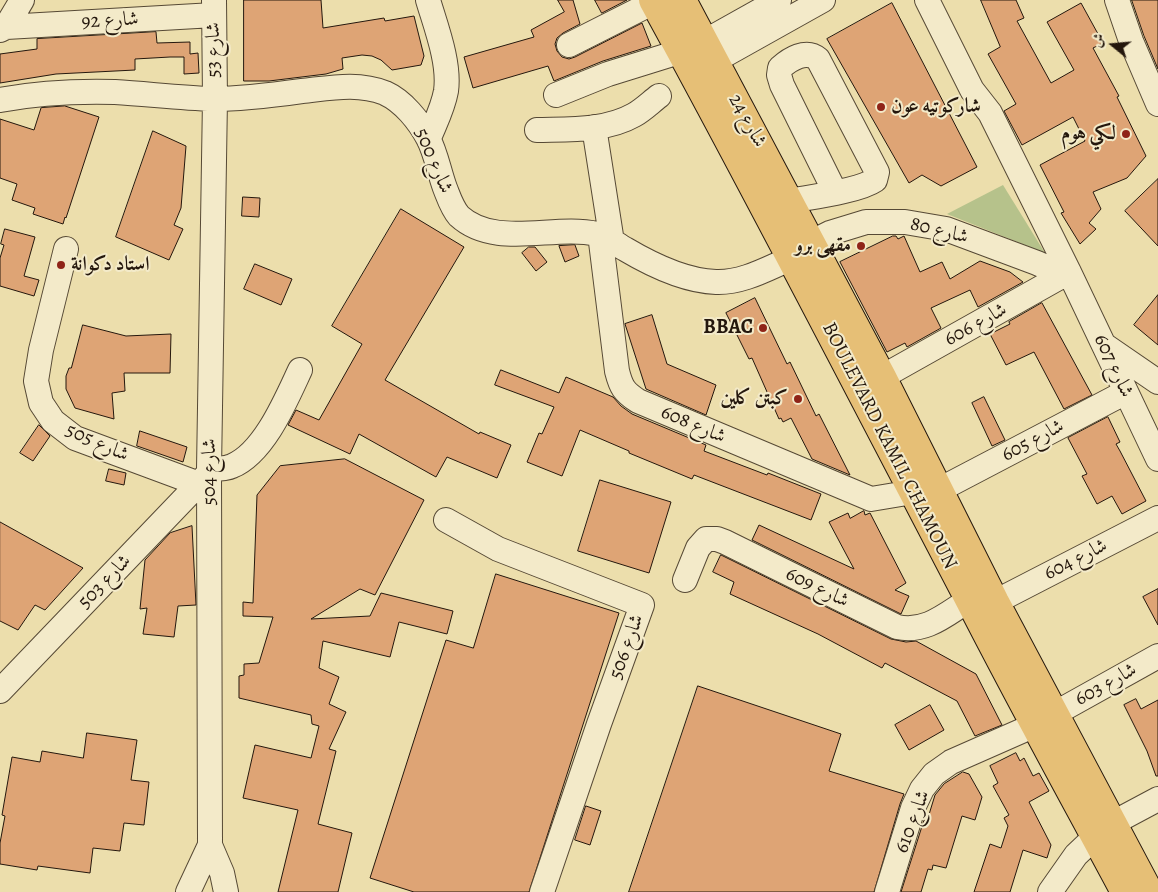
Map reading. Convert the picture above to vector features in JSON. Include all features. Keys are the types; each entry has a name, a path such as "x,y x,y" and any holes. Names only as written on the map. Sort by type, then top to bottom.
{"main road":[{"name":"شارع 24","path":"682,0 700,51 790,201 802,250"},
{"name":"BOULEVARD KAMIL CHAMOUN","path":"654,1 700,51 1044,720 1104,830 1149,892"},
{"name":"BOULEVARD KAMIL CHAMOUN","path":"802,250 882,377 926,491"},
{"name":"BOULEVARD KAMIL CHAMOUN","path":"1104,830 1125,892"}],"street":[{"path":"3,28 22,0"},
{"path":"428,0 443,56 446,77 446,90 442,108 429,138"},
{"path":"700,51 779,0"},
{"path":"556,95 608,74 700,51 823,0"},
{"path":"927,0 972,90 990,113"},
{"path":"945,0 984,82 990,113"},
{"path":"1117,0 1131,42 1158,104"},
{"path":"569,45 654,1"},
{"name":"شارع 92","path":"3,28 214,7"},
{"name":"شارع 53","path":"214,7 214,99"},
{"path":"790,201 835,192 869,184 876,180 877,172 818,59 813,55 805,54 785,63 780,68 779,75 782,85 835,192"},
{"name":"شارع 500","path":"0,100 54,93 114,92 214,99 266,96 357,86 388,94 397,100 418,122 429,138 451,204 458,214 476,227 489,232 526,234 572,232 606,238 672,272 714,282 742,279 802,250"},
{"path":"537,130 594,127 634,115 659,96"},
{"name":"شارع 504","path":"214,99 206,475 210,845 222,873 226,892"},
{"name":"شارع 607","path":"990,113 1158,459"},
{"name":"شارع 608","path":"594,127 606,238 617,371 621,386 628,395 638,402 870,499 926,491"},
{"name":"شارع 80","path":"802,250 830,232 866,222 905,222 946,229 1067,274"},
{"name":"شارع 505","path":"66,249 36,381 41,403 53,421 74,438 206,475"},
{"name":"شارع 606","path":"882,377 1067,274"},
{"path":"1103,344 1158,382"},
{"path":"206,475 231,467 242,461 265,438 300,370"},
{"name":"شارع 605","path":"926,491 1126,392"},
{"name":"شارع 503","path":"0,691 206,475"},
{"name":"شارع 604","path":"982,601 1158,518"},
{"name":"شارع 506","path":"446,520 498,549 642,605 542,892"},
{"name":"شارع 609","path":"686,580 698,548 706,539 712,538 725,542 897,627 916,629 926,627 982,601"},
{"name":"شارع 603","path":"1044,720 1158,656"},
{"name":"شارع 610","path":"887,892 914,808 922,789 934,774 951,762 1044,720"},
{"path":"1050,892 1076,854 1104,830 1158,799"},
{"name":"شارع 504","path":"188,892 210,845"}],"green space":[{"path":"1003,185 1045,253 947,214"}],"building":[{"path":"244,0 321,0 323,28 384,18 385,21 414,16 424,56 421,65 392,70 381,60 372,56 362,55 342,58 343,69 326,74 269,81 244,81"},
{"path":"558,0 573,0 580,24 557,38 555,44 557,51 562,57 569,59 575,57 642,23 651,46 603,61 554,81 548,66 473,88 464,57 534,37 531,30 564,12"},
{"path":"595,0 627,0 602,13"},
{"path":"981,0 1016,0 1024,18 1017,21 1051,83 1074,70 1047,22 1081,3 1103,43 1093,48 1119,96 1117,97 1146,156 1127,178 1093,192 1101,209 1089,223 1096,229 1080,244 1061,213 1064,212 1040,165 1085,141 1073,117 1022,145 1004,111 1016,104 988,54 1000,47"},
{"path":"1132,0 1158,0 1158,69 1144,36"},
{"path":"892,3 977,167 941,186 922,175 909,183 827,39"},
{"path":"156,32 157,43 190,42 190,54 198,53 199,73 184,74 184,57 170,57 135,59 135,70 56,74 0,83 0,54 37,49 37,39"},
{"path":"65,106 99,117 63,224 33,214 35,208 12,200 17,184 0,178 0,119 34,130 41,108"},
{"path":"153,131 186,146 181,208 174,225 183,229 169,260 116,237"},
{"path":"1158,179 1158,246 1125,211"},
{"path":"243,197 260,198 259,217 242,216"},
{"path":"401,209 464,247 385,380 479,434 480,432 511,445 497,478 447,457 436,477 359,434 350,454 288,425 296,410 319,420 362,344 332,326"},
{"path":"5,229 35,237 24,276 39,280 34,296 0,286 0,258 4,245 1,244"},
{"path":"896,236 898,239 904,236 920,272 942,262 950,279 980,261 1010,272 1023,282 978,307 970,290 931,308 941,328 907,347 905,343 887,352 840,262"},
{"path":"575,245 579,256 565,262 559,246"},
{"path":"529,247 535,247 547,262 536,271 522,253"},
{"path":"255,264 292,279 281,305 244,289"},
{"path":"1158,295 1158,345 1134,325"},
{"path":"755,298 787,364 790,362 816,416 819,414 850,475 812,459 791,418 783,422 781,418 779,419 752,358 749,359 726,313"},
{"path":"1042,303 1092,395 1064,409 1034,352 1006,365 990,334 1010,324 1009,322"},
{"path":"652,315 667,364 716,385 706,415 646,389 625,324"},
{"path":"83,325 126,336 171,334 170,373 124,373 125,391 112,393 114,419 75,408 66,389 66,376 69,368 71,368"},
{"path":"501,370 559,393 566,377 613,397 632,414 706,445 704,451 821,494 811,520 694,475 692,479 580,430 562,476 527,462 539,433 542,434 554,407 495,385"},
{"path":"984,397 1005,440 992,446 972,403"},
{"path":"1108,417 1120,442 1116,444 1146,501 1122,514 1112,496 1097,504 1082,476 1087,474 1068,438"},
{"path":"39,425 50,436 33,461 20,453"},
{"path":"140,431 187,447 183,462 137,446"},
{"path":"345,459 424,500 375,595 360,589 311,619 370,616 381,593 453,611 447,634 399,622 390,657 323,641 319,668 339,677 329,704 346,712 329,749 336,751 318,824 352,833 338,892 278,892 298,810 243,798 255,745 311,758 319,726 312,724 311,715 239,698 239,676 244,675 244,664 259,663 273,617 243,616 243,602 253,603 257,495 280,466"},
{"path":"109,469 126,473 124,485 106,481"},
{"path":"600,480 671,502 649,573 578,551"},
{"path":"864,511 865,515 870,513 906,583 895,590 909,596 901,614 752,540 759,525 854,569 829,522 848,513 850,518"},
{"path":"0,522 83,568 45,610 35,605 18,630 0,621"},
{"path":"192,526 196,605 178,606 174,637 143,634 147,608 140,609 145,560 170,533"},
{"path":"721,555 891,639 906,642 916,641 976,674 1002,725 975,736 957,701 885,663 882,668 818,634 730,594 734,582 713,572"},
{"path":"496,574 619,613 529,892 414,892 370,878 446,640 473,648"},
{"path":"1158,589 1158,625 1143,597"},
{"path":"698,686 841,734 829,771 904,794 874,892 629,892"},
{"path":"1136,699 1141,709 1158,700 1158,776 1156,776 1147,751 1124,705"},
{"path":"930,705 944,730 909,750 895,725"},
{"path":"87,733 137,740 131,780 149,782 144,825 124,823 120,851 93,848 90,873 38,866 37,870 0,864 0,843 5,816 2,815 12,757 40,762 42,751 83,758"},
{"path":"1016,753 1020,761 1024,758 1033,776 1039,773 1049,791 1029,802 1051,845 1047,858 1023,850 1010,892 974,892 990,844 1001,848 1008,826 1004,818 1009,815 993,786 998,783 990,766"},
{"path":"963,772 969,774 982,797 975,820 962,816 946,868 933,865 932,870 928,869 921,892 901,892 924,820 927,821 935,795 944,784"},
{"path":"586,806 601,811 590,845 575,840"}],"place":[{"name":"شاركوتيه عون","path":"881,107"},
{"name":"لكي هوم","path":"1126,134"},
{"name":"مقهى برو","path":"861,246"},
{"name":"استاد دكوانة","path":"61,265"},
{"name":"BBAC","path":"763,328"},
{"name":"كبتن كلين","path":"798,399"}]}
